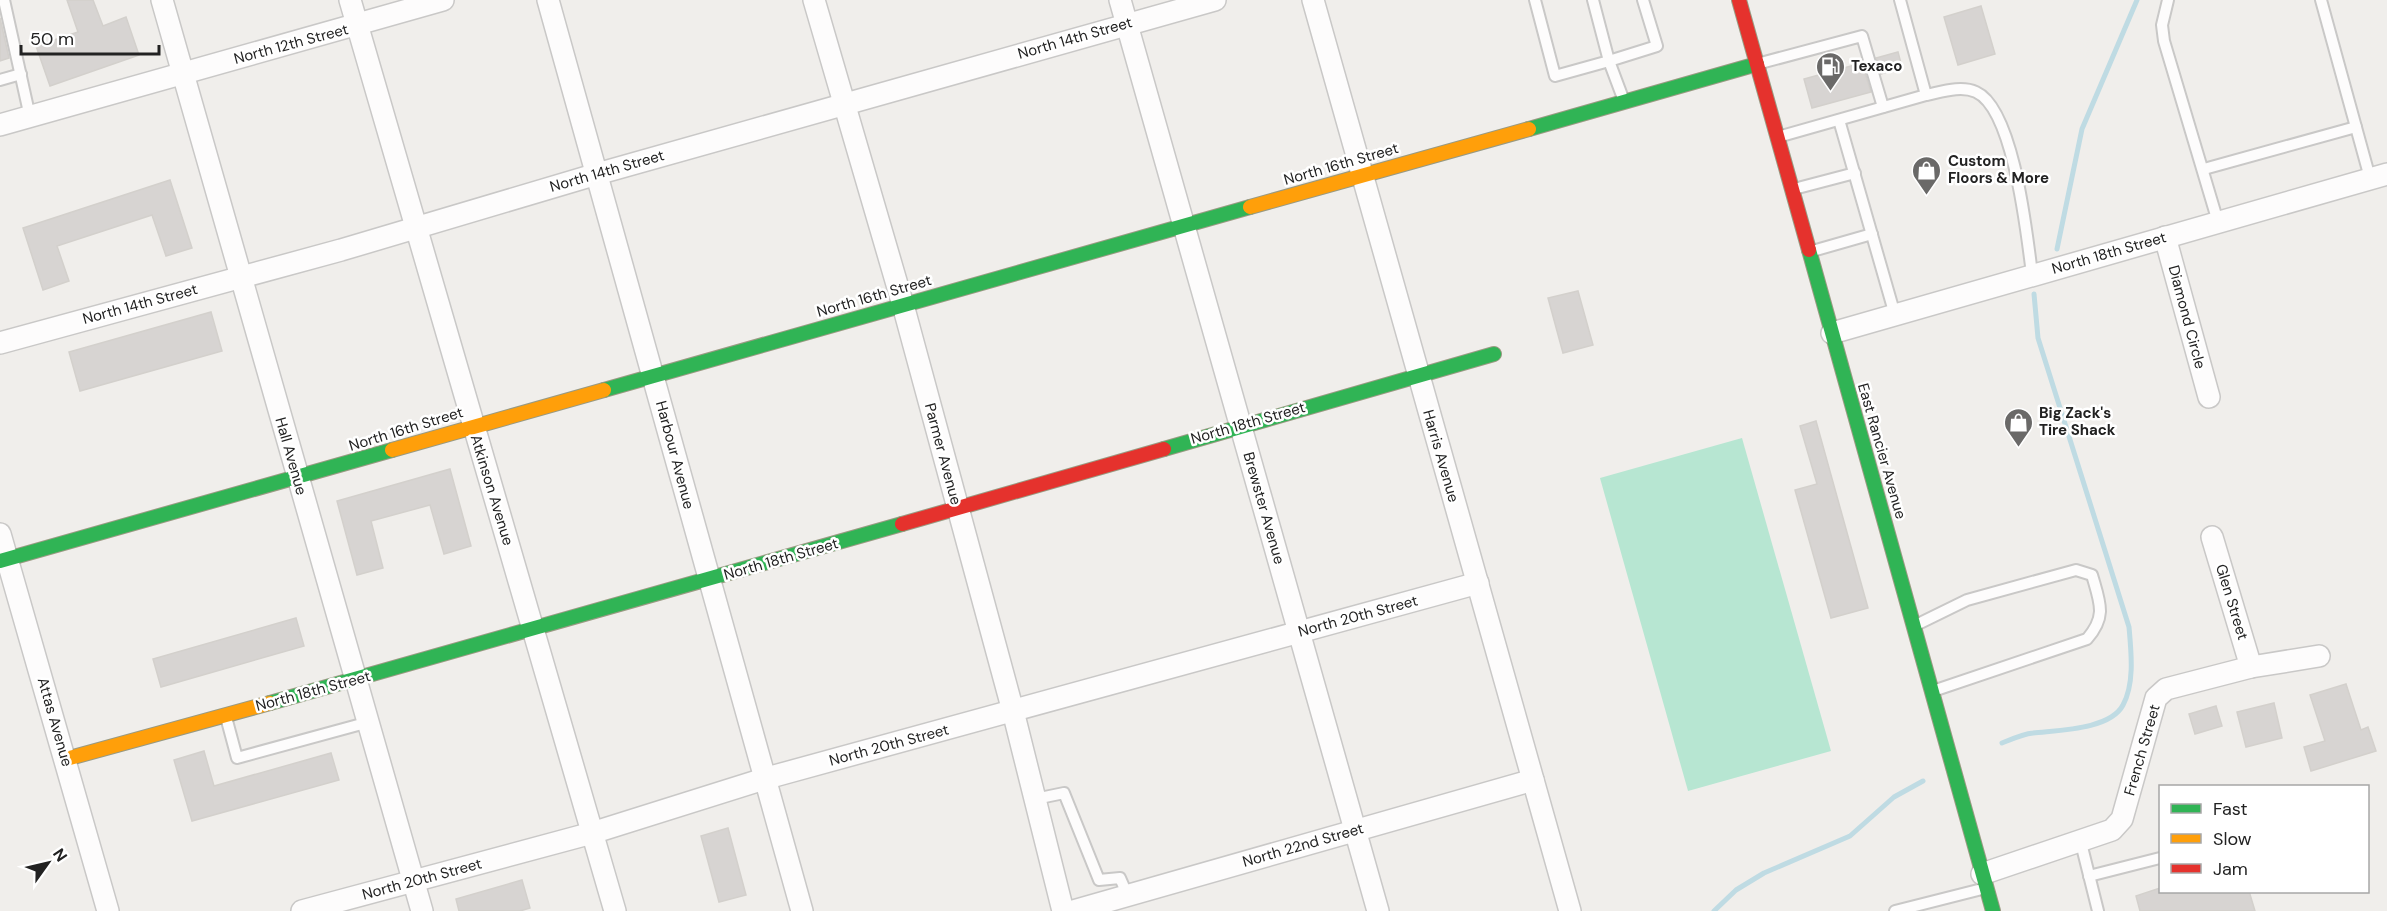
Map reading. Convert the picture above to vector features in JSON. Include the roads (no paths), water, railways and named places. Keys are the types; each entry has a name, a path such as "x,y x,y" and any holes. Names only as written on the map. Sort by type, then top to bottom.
{"street":[{"name":"Hall Avenue","path":"162,0 422,911"},
{"name":"Atkinson Avenue","path":"350,0 418,227 473,426 535,630 615,911"},
{"name":"North 12th Street","path":"0,125 358,26 443,0"},
{"name":"Harbour Avenue","path":"548,0 709,580 767,778 802,911"},
{"name":"Parmer Avenue","path":"814,0 903,305 1013,711 1063,911"},
{"name":"Brewster Avenue","path":"1120,0 1378,911"},
{"name":"North 14th Street","path":"0,343 418,227 844,103 1215,0"},
{"name":"Harris Avenue","path":"1313,0 1570,911"},
{"name":"East Rancier Avenue","path":"1739,0 1993,911"},
{"name":"North 16th Street","path":"4,560 298,479 653,374 1757,64"},
{"name":"North 18th Street","path":"1832,333 2378,176"},
{"name":"Diamond Circle","path":"2165,237 2209,397"},
{"name":"North 18th Street","path":"66,759 535,630 1240,425 1494,354"},
{"name":"Attas Avenue","path":"0,534 4,560 66,759 108,911"},
{"name":"Glen Street","path":"2212,537 2251,667"},
{"name":"North 20th Street","path":"302,911 592,833 767,778 1478,583"},
{"name":"French Street","path":"1984,881 2112,831 2122,819 2156,698 2166,689 2251,667 2319,656"},
{"name":"North 22nd Street","path":"1073,911 1533,780"}],"lane":[{"path":"4,0 30,117"},
{"path":"1535,0 1555,76 1657,46 1643,0"},
{"path":"1593,0 1609,61 1624,102"},
{"path":"1900,0 1926,95"},
{"path":"2169,0 2162,25 2164,41 2218,222"},
{"path":"2321,0 2356,127 2378,176"},
{"path":"1757,64 1862,36 1883,107"},
{"path":"0,80 21,74"},
{"path":"1777,138 1926,95 1955,89 1977,92 1994,112 2010,147 2032,274"},
{"path":"1839,120 1895,315"},
{"path":"2204,169 2356,127"},
{"path":"1791,190 1855,173"},
{"path":"1808,253 1872,234"},
{"path":"1915,626 1967,600 2076,570 2092,575 2101,606 2099,626 2087,639 1933,691"},
{"path":"225,715 237,758 369,722"},
{"path":"1035,798 1065,793 1099,880 1120,878 1127,894"},
{"path":"2081,843 2098,911"},
{"path":"2089,876 2159,858"},
{"path":"1896,911 1984,881"}],"waterway":[{"path":"2057,249 2082,129 2137,0"},
{"path":"2002,743 2029,734 2082,727 2107,720 2123,705 2131,677 2129,627 2038,338 2034,294"},
{"path":"1714,911 1736,890 1764,873 1850,836 1894,797 1923,781"}],"place":[{"name":"Texaco","path":"1830,92"},
{"name":"Custom Floors & More","path":"1927,196"},
{"name":"Big Zack's Tire Shack","path":"2018,448"}]}
